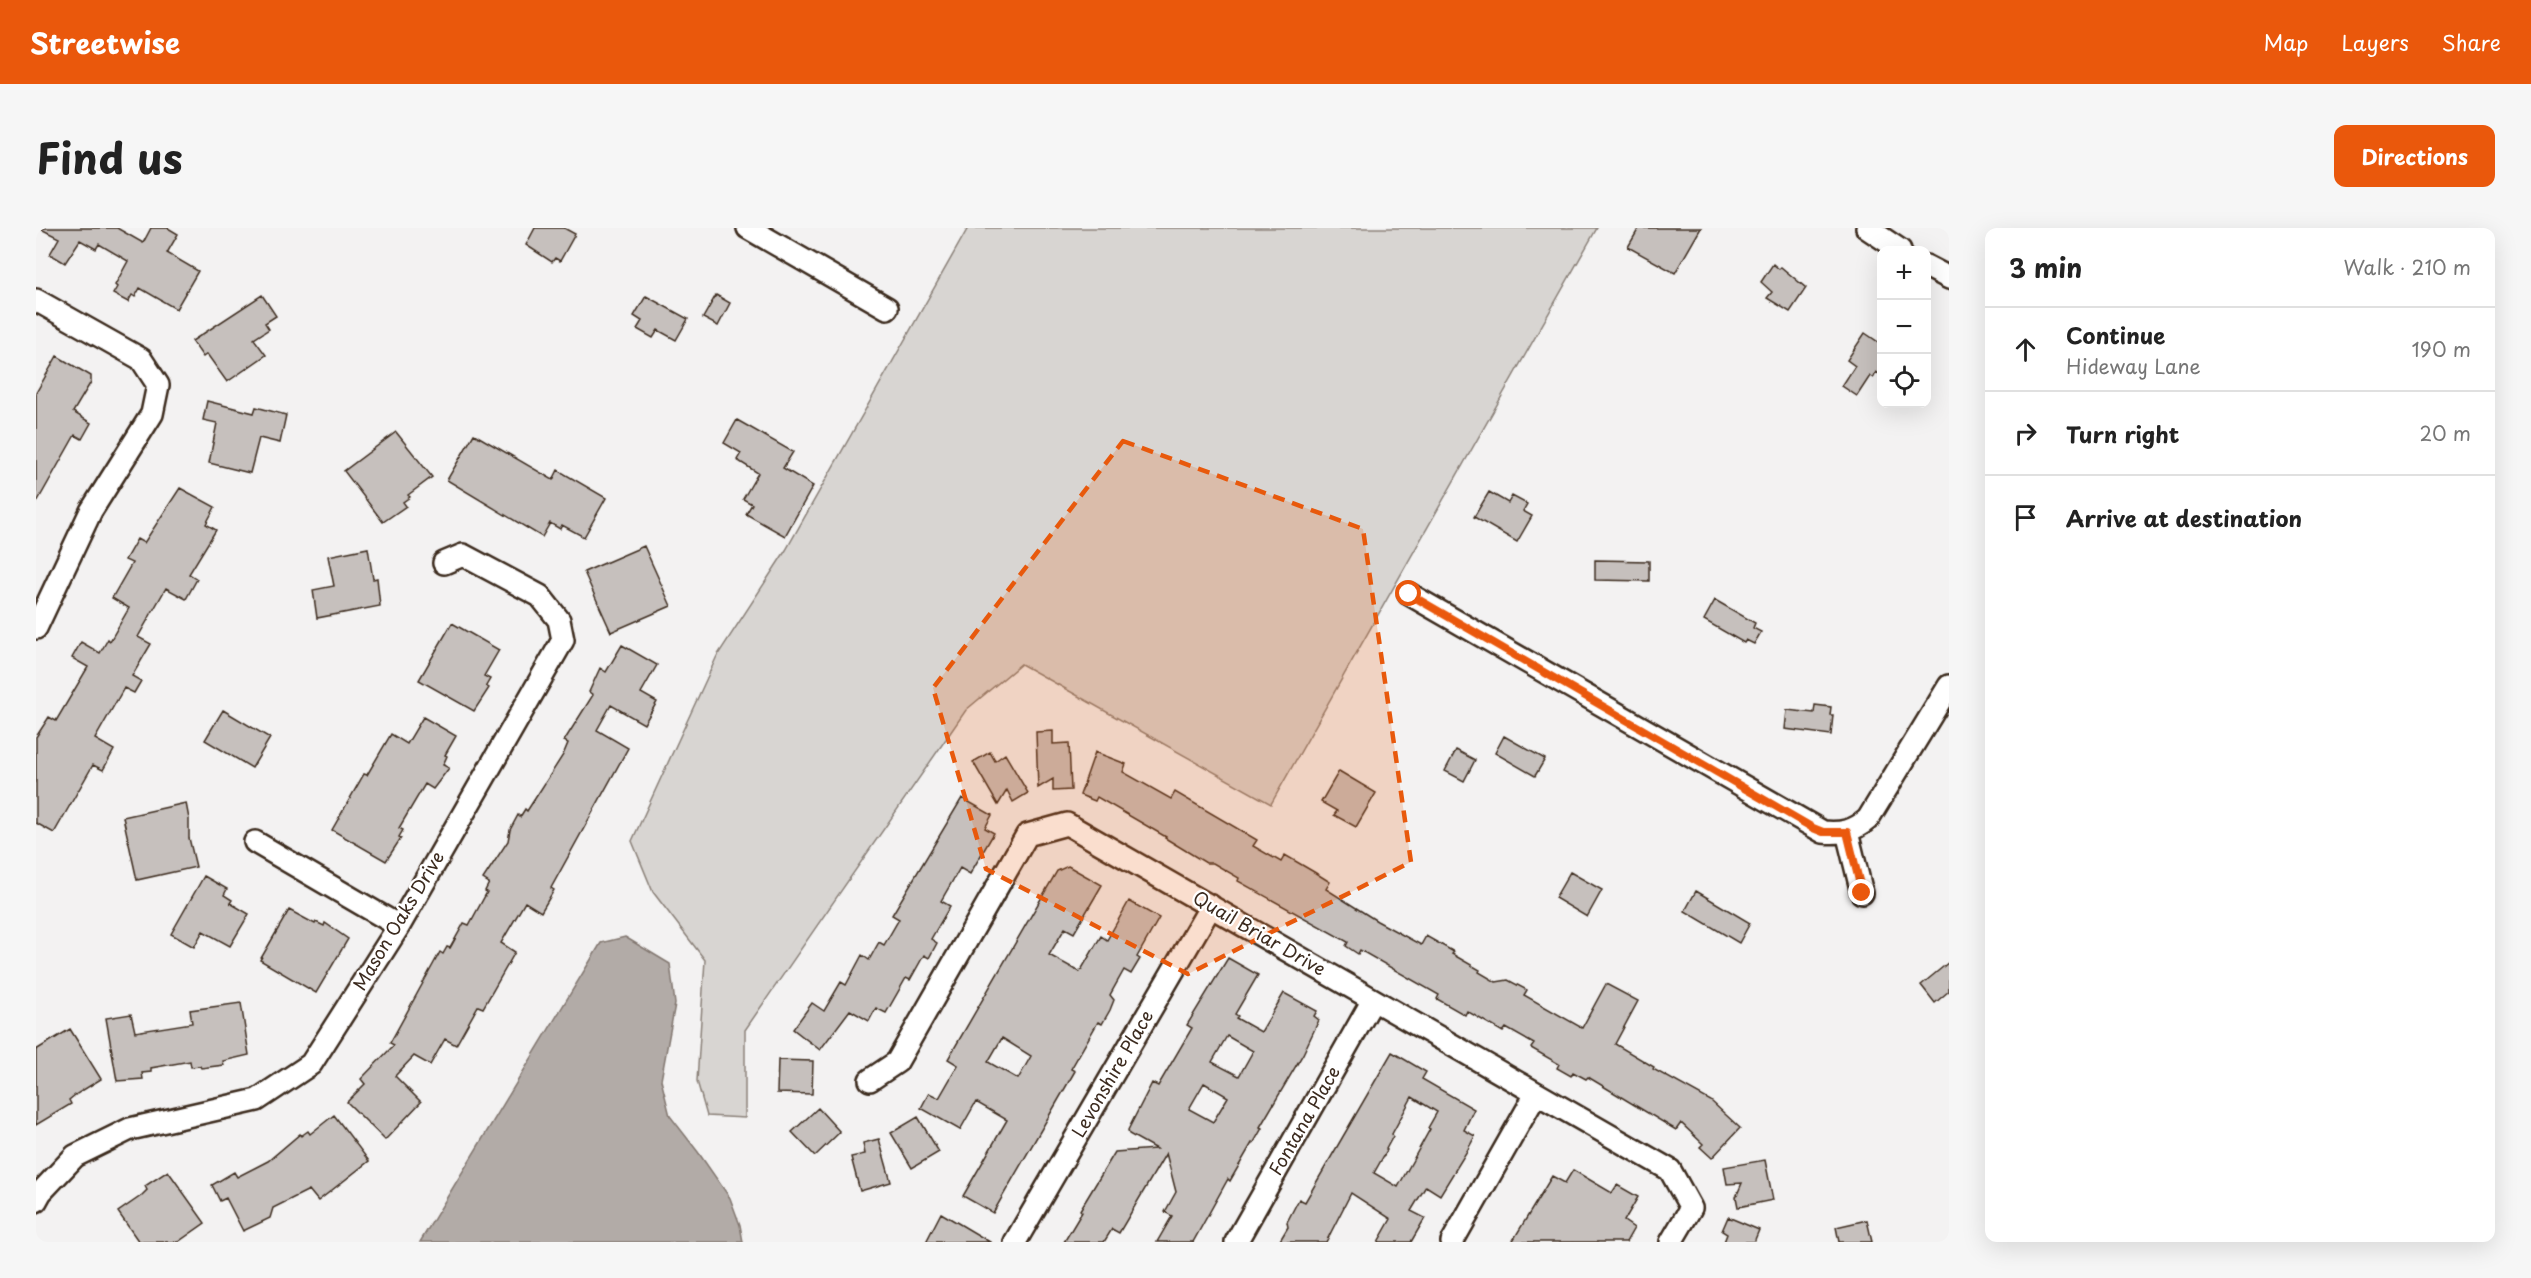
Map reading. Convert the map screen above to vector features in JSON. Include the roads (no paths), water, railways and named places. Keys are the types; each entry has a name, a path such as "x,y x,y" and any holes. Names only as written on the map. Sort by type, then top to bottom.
{"street":[{"path":"748,228 887,308"},
{"path":"1867,228 1894,246"},
{"path":"1931,269 1949,278"},
{"path":"36,300 141,359 158,385 152,414 91,511 36,628"},
{"name":"Mason Oaks Drive","path":"36,1201 41,1192 75,1156 130,1129 257,1100 311,1064 399,926 563,640 559,620 540,596 463,555 444,563"},
{"path":"1409,594 1823,832 1847,832 1859,827 1868,819 1949,686"},
{"name":"Quail Briar Drive","path":"870,1080 897,1062 1027,835 1067,824 1670,1170 1691,1208 1671,1242"},
{"path":"1847,832 1862,893"},
{"path":"255,842 399,926"},
{"name":"Levonshire Place","path":"1015,1242 1211,906"},
{"name":"Fontana Place","path":"1236,1242 1373,1000"},
{"path":"1452,1242 1536,1094"}]}
